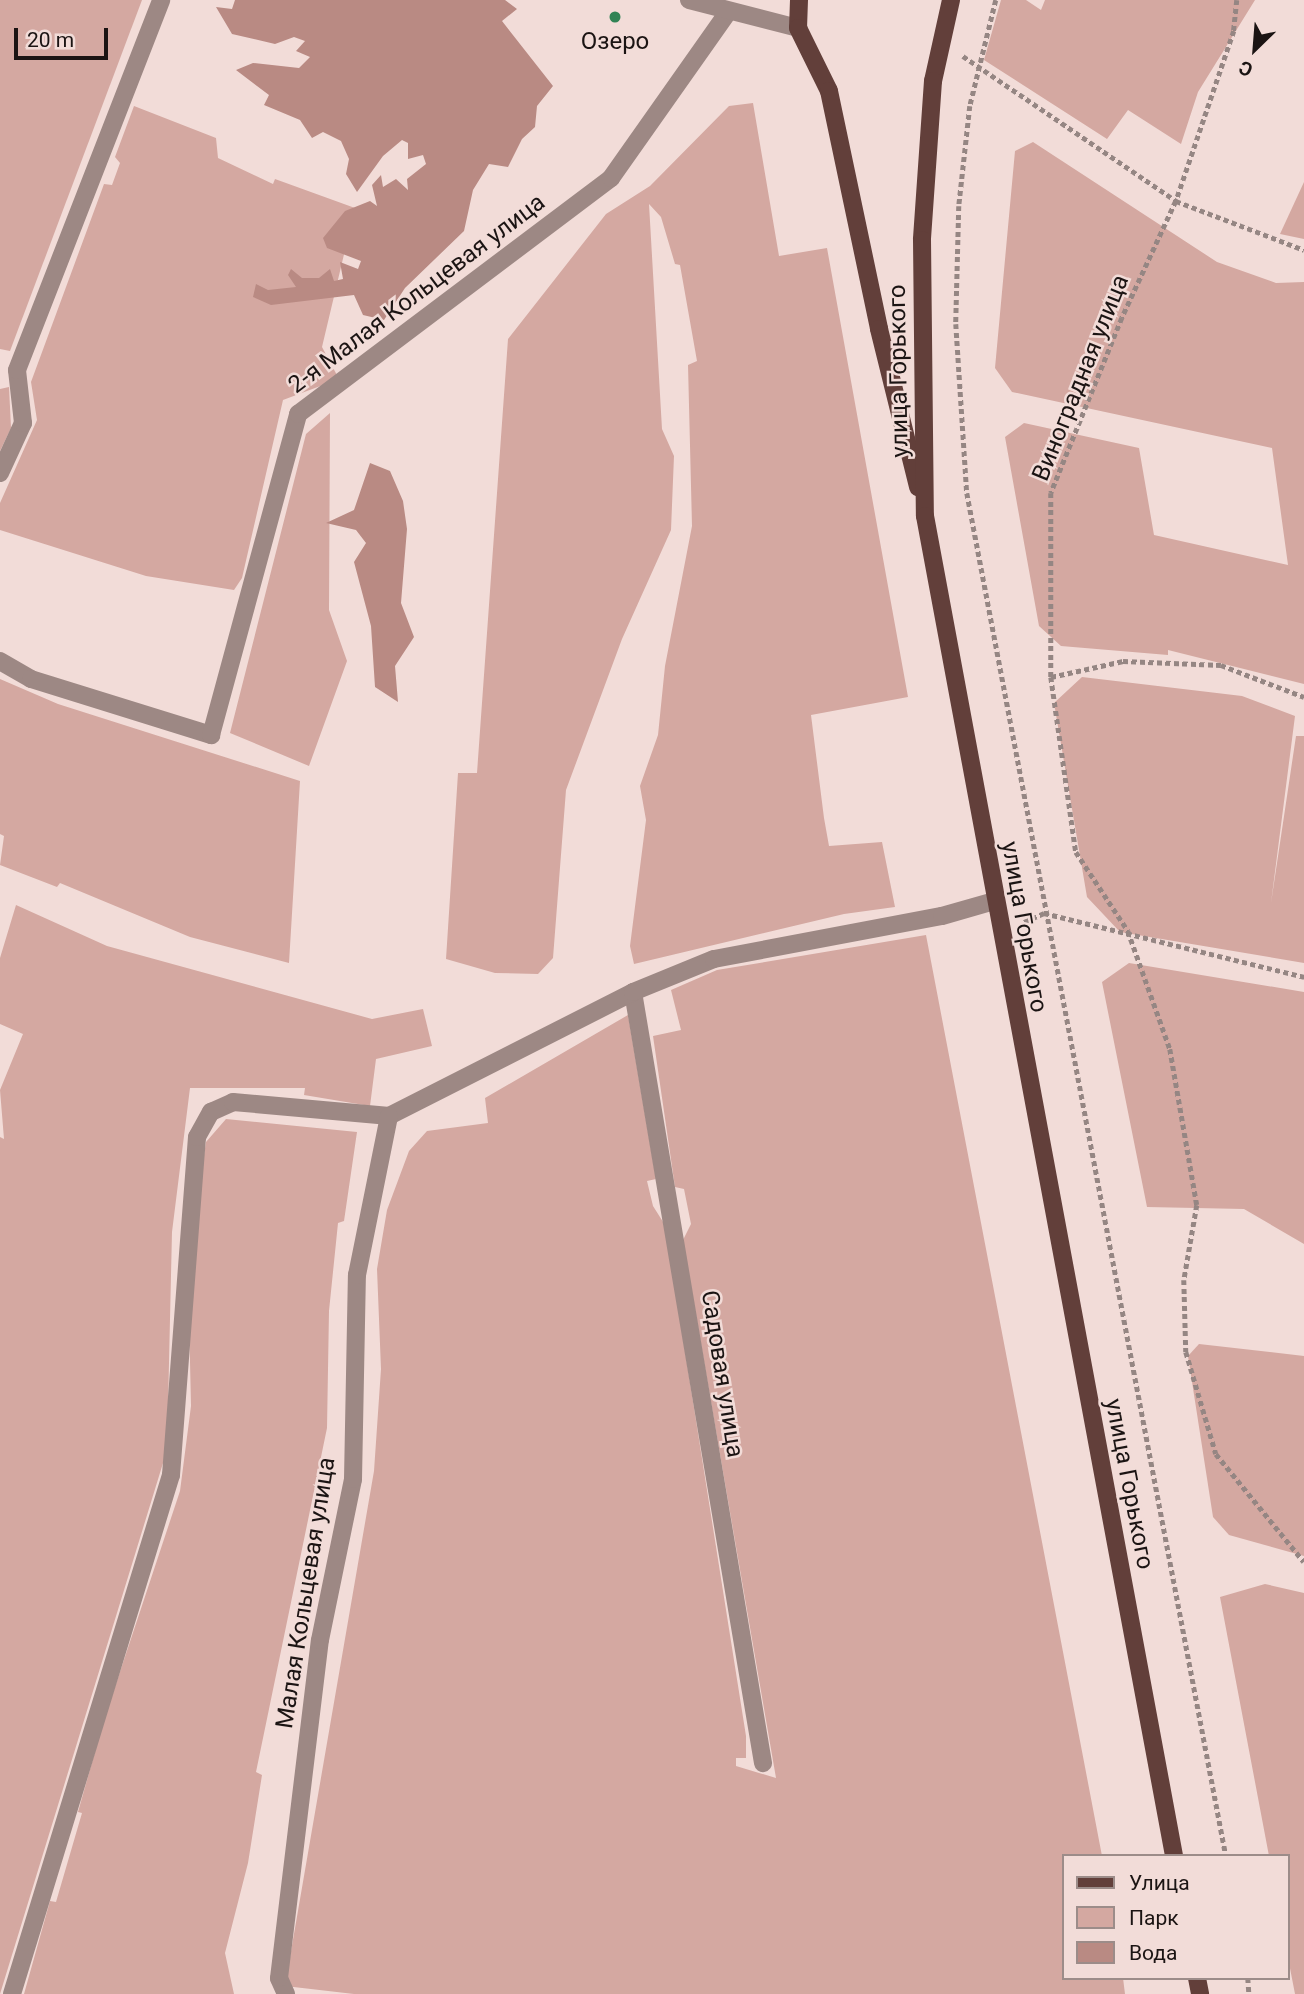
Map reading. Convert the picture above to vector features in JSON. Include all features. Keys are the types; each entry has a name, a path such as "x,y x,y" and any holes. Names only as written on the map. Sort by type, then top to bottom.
{"main road":[{"path":"799,0 798,28 829,91 879,329 925,516"},
{"name":"улица Горького","path":"951,0 940,41 922,240 925,516 994,901 1174,1854"}],"street":[{"path":"0,473 23,424 18,370 161,0"},
{"path":"689,0 798,28"},
{"name":"2-я Малая Кольцевая улица","path":"0,661 31,679 211,735 298,414 611,178 729,11"},
{"path":"12,1994 171,1475 197,1136 211,1112 233,1102 389,1116 634,992 714,959 942,916 994,901"},
{"name":"Садовая улица","path":"634,992 763,1763"},
{"name":"Малая Кольцевая улица","path":"286,1994 279,1978 320,1640 353,1479 356,1275 389,1116"}],"path":[{"path":"996,0 970,106 958,232 956,324 967,493 1044,913 1226,1854"},
{"name":"Виноградная улица","path":"1237,0 1234,31 1176,201 1122,318 1051,493 1051,677 1076,852 1128,931 1170,1049 1197,1205 1184,1280 1186,1352 1216,1454 1304,1562"},
{"path":"940,41 1176,201 1304,250"},
{"path":"1051,677 1123,662 1221,665 1304,697"},
{"path":"1000,933 1044,913 1128,931 1304,976"}],"green space":[{"path":"0,0 142,0 10,351 0,349"},
{"path":"1001,0 1026,0 1041,10 1045,0 1255,0 1198,92 1181,144 1128,110 1107,139 984,60"},
{"path":"753,103 779,256 827,248 908,697 811,715 824,818 829,846 882,842 895,907 844,914 634,964 630,946 646,820 640,786 658,735 665,666 692,526 688,365 697,361 680,265 675,264 661,217 649,204 662,429 674,456 671,530 622,639 566,790 553,958 538,974 495,973 446,959 458,773 477,773 508,339 606,214 650,186 729,106"},
{"path":"134,106 216,138 218,158 273,184 275,179 355,208 322,347 339,379 283,400 242,578 234,590 146,576 0,530 0,503 37,420 31,382 104,184 112,185 120,163 115,157"},
{"path":"1033,142 1217,262 1276,283 1304,282 1304,684 1168,650 1168,655 1061,646 1039,626 1005,437 1024,423 1139,448 1154,535 1288,565 1272,448 1012,392 995,368 1015,151"},
{"path":"1304,182 1304,239 1280,234"},
{"path":"9,387 11,428 0,451 0,389"},
{"path":"330,413 329,610 347,661 309,766 230,733 306,434"},
{"path":"1082,677 1242,696 1295,716 1271,903 1296,736 1304,736 1304,963 1120,932 1087,897 1054,703"},
{"path":"0,679 58,704 300,781 289,963 190,937 60,883 57,887 0,865 4,836 0,834"},
{"path":"16,905 107,946 372,1019 423,1009 432,1046 376,1059 370,1106 304,1095 305,1088 190,1088 172,1232 167,1450 0,1994 0,1137 4,1139 0,1090 23,1034 0,1024 0,958"},
{"path":"926,935 1102,1854 1062,1854 1062,1980 1123,1980 1125,1994 354,1994 285,1986 374,1471 381,1369 377,1269 387,1210 409,1151 427,1131 488,1123 485,1098 628,1015 656,1179 647,1181 653,1206 665,1225 746,1736 746,1758 736,1758 736,1766 776,1778 683,1240 691,1224 684,1189 675,1187 653,1036 681,1030 671,990 717,970"},
{"path":"1129,963 1304,992 1304,1244 1244,1209 1147,1207 1102,982"},
{"path":"226,1119 357,1132 344,1221 338,1223 329,1311 327,1428 256,1772 262,1775 248,1863 225,1953 234,1994 24,1994 50,1901 56,1902 82,1813 78,1812 104,1720 180,1491 191,1406 189,1318 203,1161 206,1142"},
{"path":"1199,1344 1304,1356 1304,1556 1229,1535 1213,1517 1188,1356"},
{"path":"1265,1584 1304,1593 1304,1994 1295,1994 1290,1968 1290,1854 1269,1854 1220,1597"}],"water":[{"path":"235,0 505,0 517,9 502,21 553,86 537,106 535,127 522,139 508,167 489,164 473,190 464,231 405,288 384,320 363,315 354,295 271,305 253,297 256,284 268,290 296,287 288,275 291,269 302,278 319,278 330,269 334,281 343,279 340,262 358,269 361,261 327,248 323,238 345,211 370,201 377,206 372,185 381,175 383,187 396,179 408,190 407,179 426,164 423,155 408,159 408,143 402,140 383,156 357,192 346,174 349,159 341,141 323,132 312,138 300,120 264,105 269,95 236,70 253,63 299,68 310,57 296,51 305,41 294,37 275,44 232,34 216,7 232,9"},
{"path":"370,463 390,471 403,501 407,529 401,603 414,637 395,666 398,702 375,687 371,626 354,562 366,543 356,530 326,523 354,510"}],"place":[{"name":"Озеро","path":"615,17"}]}
